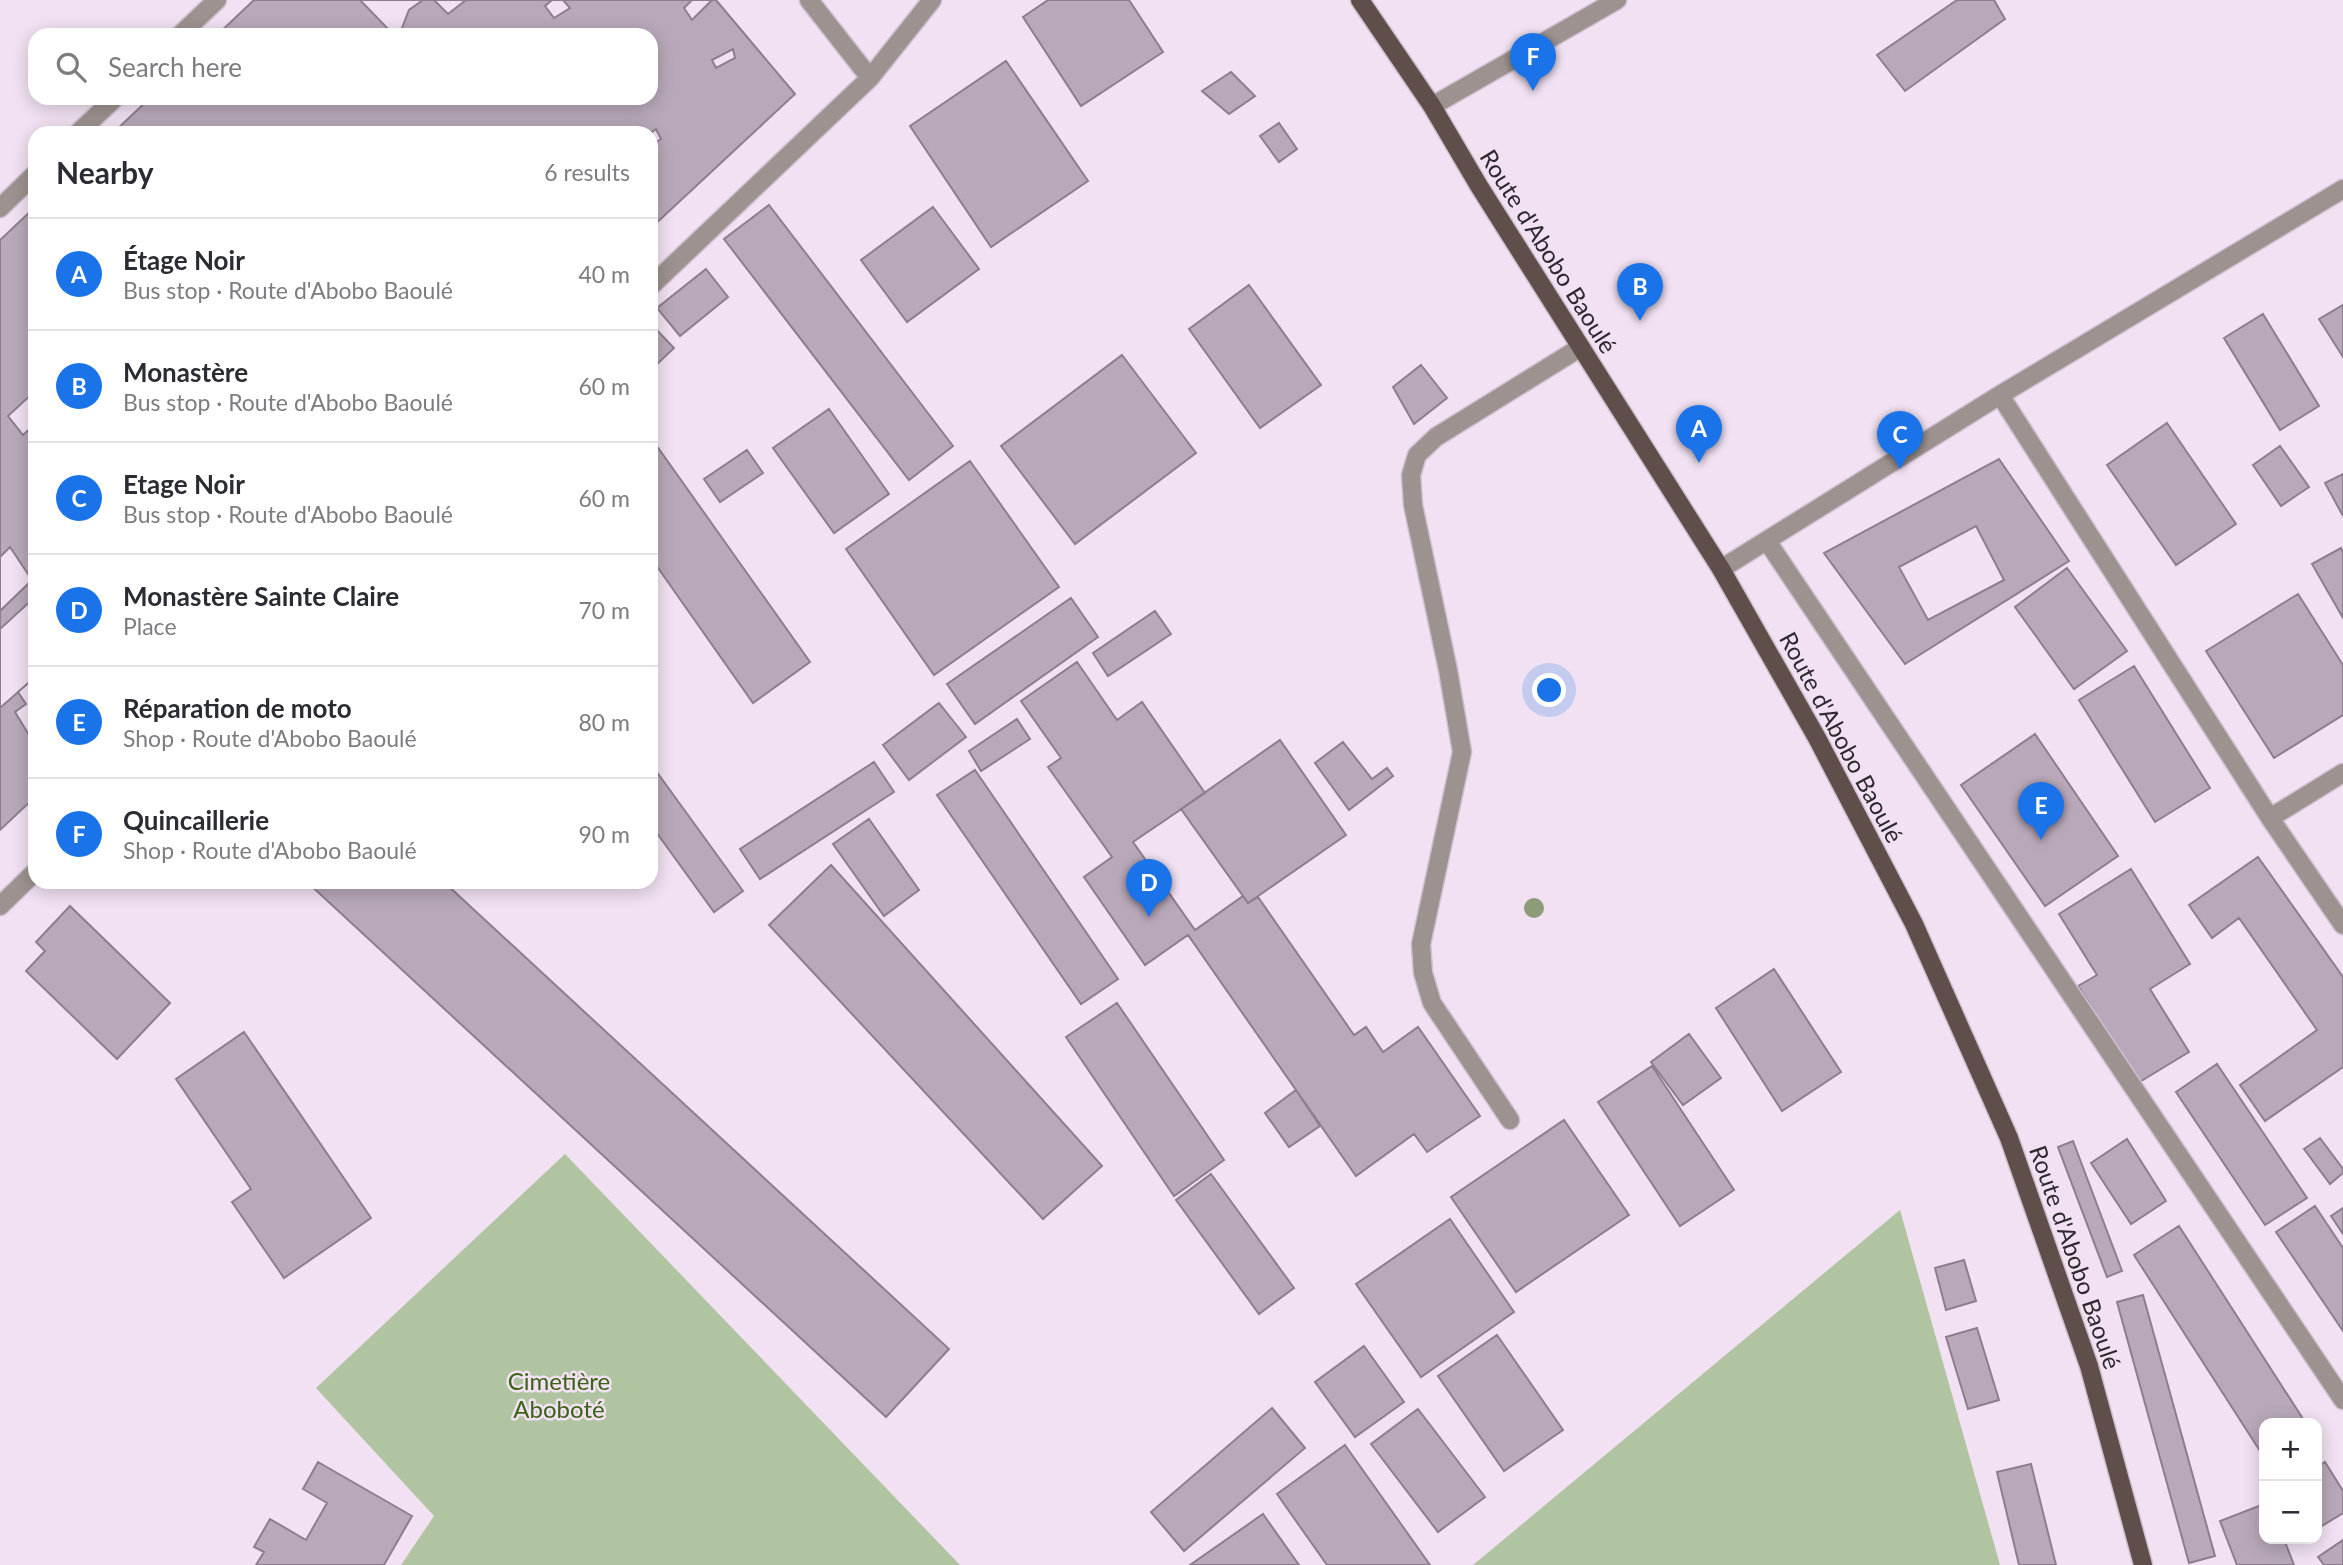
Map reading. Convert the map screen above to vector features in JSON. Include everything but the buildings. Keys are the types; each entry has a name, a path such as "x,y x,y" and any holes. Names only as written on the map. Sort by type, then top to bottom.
{"main road":[{"name":"Route d'Abobo Baoulé","path":"1360,0 1432,106 1721,569 1818,738 1914,924 2009,1138 2089,1367 2143,1565"}],"street":[{"path":"187,28 217,0"},
{"path":"809,0 870,78"},
{"path":"658,279 870,78 932,0"},
{"path":"1432,106 1617,0"},
{"path":"85,126 108,105"},
{"path":"0,208 28,181"},
{"path":"1721,569 2000,395 2343,189"},
{"path":"1510,1120 1432,1003 1423,973 1421,944 1462,752 1448,670 1413,505 1411,475 1417,454 1436,437 1581,347"},
{"path":"2000,395 2270,818 2343,925"},
{"path":"1767,541 2343,1400"},
{"path":"2270,818 2343,773"},
{"path":"0,906 28,879"}],"green space":[{"name":"Cimetière Aboboté","path":"565,1154 960,1565 401,1565 434,1516 316,1388"},
{"path":"1900,1210 2000,1565 1473,1565"}],"place":[{"name":"Quincaillerie","path":"1533,91"},
{"name":"Monastère","path":"1640,321"},
{"name":"Étage Noir","path":"1699,463"},
{"name":"Etage Noir","path":"1900,469"},
{"name":"Réparation de moto","path":"2041,840"},
{"name":"Monastère Sainte Claire","path":"1149,917"}]}
